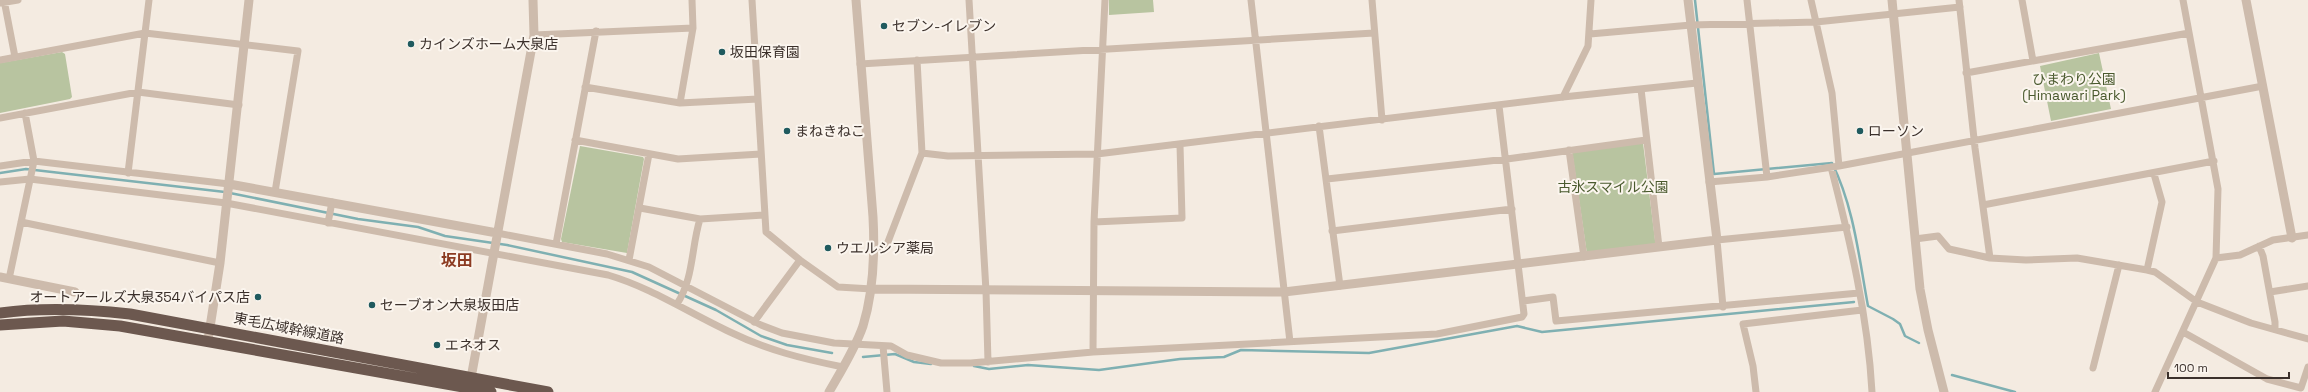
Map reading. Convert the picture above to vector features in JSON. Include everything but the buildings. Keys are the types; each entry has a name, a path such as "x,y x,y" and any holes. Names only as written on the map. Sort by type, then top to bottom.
{"highway":[{"name":"東毛広域幹線道路","path":"0,313 41,308 93,310 210,328 548,392"},
{"name":"東毛広域幹線道路","path":"0,325 27,322 92,322 208,340 491,392"}],"street":[{"path":"15,57 3,2 18,0"},
{"path":"128,173 149,0"},
{"path":"208,340 220,264 226,203 246,45 249,0"},
{"path":"471,378 534,35 533,0"},
{"path":"680,103 693,28 692,0"},
{"path":"752,0 766,232 768,236 842,289 1284,292 1519,265 1717,240 1847,227"},
{"path":"829,392 854,346 862,327 872,289 874,248 856,0"},
{"path":"969,0 986,291 988,362"},
{"path":"1093,352 1094,222 1105,0"},
{"path":"1251,0 1265,134 1290,342"},
{"path":"1372,0 1382,120"},
{"path":"1563,97 1588,46 1590,34 1591,0"},
{"path":"1688,0 1717,240 1722,307"},
{"path":"1747,0 1767,177"},
{"path":"1811,0 1832,93 1839,166"},
{"path":"1892,0 1920,289 1928,330 1944,392"},
{"path":"2022,0 2032,61"},
{"path":"2155,392 2198,302 2216,258 2218,189 2183,0"},
{"path":"2246,0 2292,238"},
{"path":"1590,34 1691,25 1750,22 1816,22 1893,14 1959,4 1974,141 1990,258"},
{"path":"534,35 693,28"},
{"path":"556,244 596,32"},
{"path":"0,60 145,33 298,50 299,54 275,192"},
{"path":"860,64 1374,33"},
{"path":"1966,73 2190,33"},
{"path":"874,248 886,247 922,153 917,60"},
{"path":"922,153 948,156 1097,154 1180,145 1319,126 1500,106 1563,97 1697,83"},
{"path":"1709,182 1767,177 1839,166 1906,152 1974,141 2263,86"},
{"path":"585,87 680,103 758,99"},
{"path":"1641,89 1659,247"},
{"path":"0,118 138,92 239,105"},
{"path":"0,166 33,163 229,184 556,244 629,260 649,267 754,322 782,333 854,346 891,346 907,355 941,363 988,362 1093,352 1437,334 1522,317 1524,314 1523,301 1500,106"},
{"path":"25,113 33,163 21,222 4,278 75,292"},
{"path":"1319,126 1340,286"},
{"path":"575,140 678,159 761,154"},
{"path":"1326,179 1507,159 1646,140"},
{"path":"1094,222 1182,218 1180,145"},
{"path":"1569,150 1584,257"},
{"path":"629,260 649,154"},
{"path":"1983,205 2154,174 2214,161"},
{"path":"1831,167 1847,227 1871,366 1872,392"},
{"path":"2147,270 2162,202 2154,174"},
{"path":"0,182 30,177 226,203 613,277 645,289 677,304 728,332 767,349 791,357 843,367"},
{"path":"328,223 332,202"},
{"path":"640,208 700,219 764,215"},
{"path":"1332,231 1512,209"},
{"path":"677,304 687,286 700,219"},
{"path":"21,222 220,264"},
{"path":"2216,258 2240,255 2273,240 2308,235"},
{"path":"1915,239 1938,236 1949,250 1990,258 2026,260 2077,258 2155,272 2198,302 2237,318 2308,338"},
{"path":"2259,246 2263,256 2270,292 2275,329"},
{"path":"754,322 800,260"},
{"path":"2094,368 2118,266"},
{"path":"2270,292 2308,286"},
{"path":"1523,301 1553,297 1556,321 1722,307 1859,293"},
{"path":"1756,392 1753,366 1743,324 1862,310"},
{"path":"2183,332 2267,379 2301,388 2308,366"},
{"path":"883,346 887,392"}],"green space":[{"path":"1109,0 1153,0 1154,12 1109,15"},
{"path":"62,52 65,54 72,97 70,99 0,113 0,63"},
{"name":"ひまわり公園 (Himawari Park)","path":"2099,53 2111,109 2051,121 2040,66"},
{"name":"古氷スマイル公園","path":"1643,143 1656,248 1587,254 1572,151"},
{"path":"580,146 643,157 644,159 627,253 562,242 561,239"}],"waterway":[{"path":"1695,0 1714,174 1832,163 1846,197 1851,215 1868,306 1900,324 1905,336 1919,343"},
{"path":"0,173 26,169 225,192"},
{"path":"230,193 358,219 418,227 445,236 507,245 632,272 716,310 761,336 787,345 832,353"},
{"path":"974,366 989,369 1028,365 1099,370 1180,359 1224,357 1241,350 1369,353 1517,326 1542,332 1854,302"},
{"path":"863,357 895,354 914,362 931,364"},
{"path":"1952,375 2015,392"}],"place":[{"name":"セブン-イレブン","path":"884,26"},
{"name":"カインズホーム大泉店","path":"411,44"},
{"name":"坂田保育園","path":"722,52"},
{"name":"まねきねこ","path":"787,131"},
{"name":"ローソン","path":"1860,131"},
{"name":"ウエルシア薬局","path":"828,248"},
{"name":"オートアールズ大泉354バイパス店","path":"258,297"},
{"name":"セーブオン大泉坂田店","path":"372,305"},
{"name":"エネオス","path":"437,345"}],"district":[{"name":"坂田","path":"457,260"}]}
